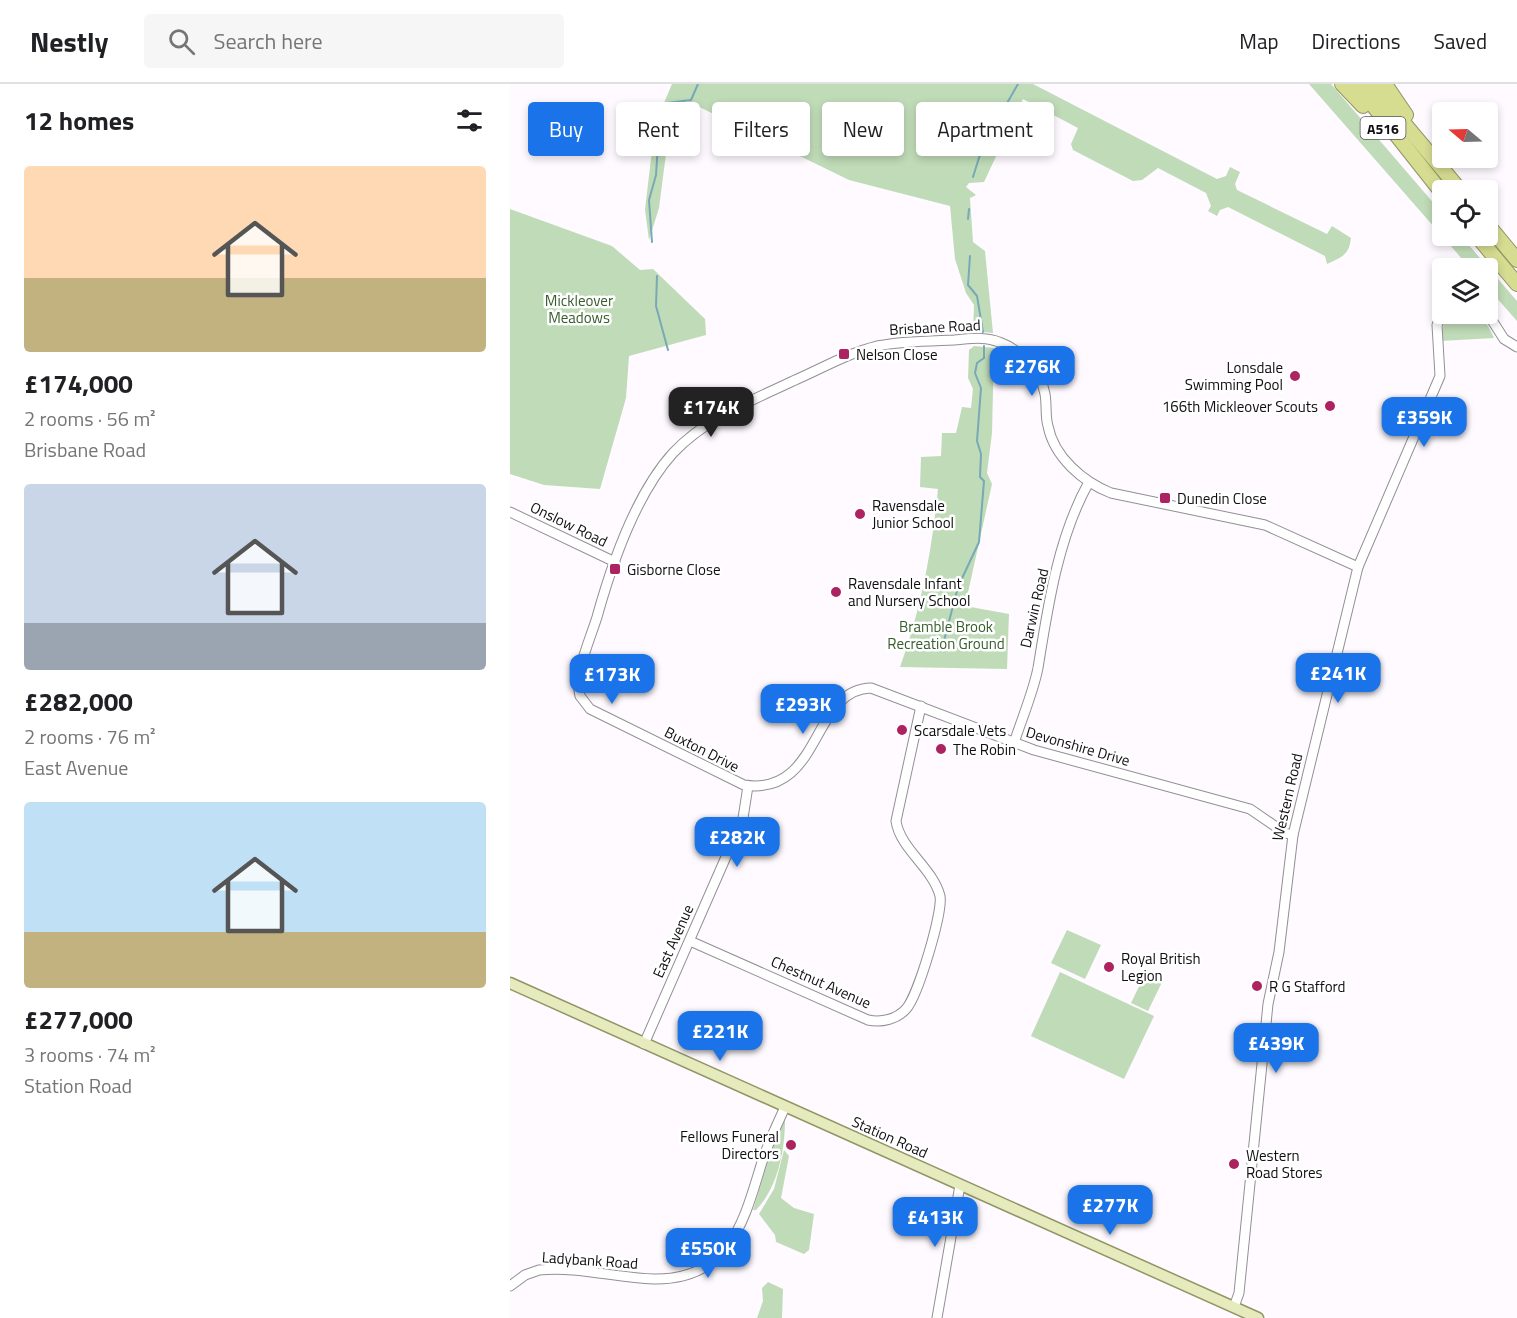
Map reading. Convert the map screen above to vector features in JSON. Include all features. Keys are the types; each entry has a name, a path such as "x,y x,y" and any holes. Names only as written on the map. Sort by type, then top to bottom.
{"highway":[{"name":"A516","path":"1342,84 1424,171"},
{"path":"1356,84 1432,181"},
{"path":"1371,84 1432,157"},
{"name":"A516","path":"1385,84 1432,156"},
{"path":"1442,168 1452,180"},
{"path":"1498,237 1517,261"},
{"path":"1485,246 1517,284"}],"main road":[{"name":"Station Road","path":"511,988 644,1044 1258,1318"}],"street":[{"name":"Western Road","path":"1234,1307 1239,1293 1268,1004 1279,951 1293,835 1358,567 1439,380 1441,368 1438,324"},
{"path":"1494,324 1504,339 1517,348"},
{"name":"Brisbane Road","path":"615,562 628,529 660,470 700,429 739,406 846,357 888,344 989,339 1017,352 1030,364 1041,381 1048,427 1053,442 1067,462 1089,482 1111,492 1265,525 1358,567"},
{"name":"Darwin Road","path":"1014,743 1034,685 1047,614 1072,513 1089,482"},
{"name":"Onslow Road","path":"510,512 615,562"},
{"name":"Buxton Drive","path":"615,562 580,676 578,690 581,700 594,711 733,782 748,786"},
{"name":"Devonshire Drive","path":"748,786 775,783 791,774 804,759 841,700 853,692 876,689 1014,743 1238,805 1257,812 1285,833 1293,835"},
{"name":"Chestnut Avenue","path":"690,941 868,1020 888,1020 907,1008 916,993 940,905 938,889 902,836 896,821 921,706"},
{"name":"East Avenue","path":"644,1044 743,818 748,786"},
{"name":"Ladybank Road","path":"510,1286 525,1275 544,1269 653,1279 680,1276 706,1265 726,1249 741,1228 767,1148 785,1107"},
{"path":"937,1318 960,1185"}],"green space":[{"path":"672,84 1033,84 1217,179 1226,176 1230,167 1240,172 1235,184 1237,190 1327,234 1332,226 1351,238 1350,244 1344,255 1327,264 1325,256 1228,207 1220,210 1217,216 1208,211 1211,206 1206,193 1158,168 1142,180 1133,181 1073,150 1071,144 1078,128 1054,115 1054,102 1029,102 1023,99 1022,102 916,102 916,156 996,156 984,182 969,183 966,187 976,195 970,198 973,242 985,251 993,333 973,331 974,305 966,293 955,259 950,206 849,180 800,156 810,156 810,102 712,102 712,113 700,107 700,102 664,102"},
{"path":"1309,84 1331,84 1432,201 1432,225"},
{"path":"651,156 666,156 659,208 649,240 645,210"},
{"name":"Mickleover Meadows","path":"510,209 612,246 640,270 653,269 705,319 706,335 629,356 626,398 600,489 544,485 510,474"},
{"path":"1451,246 1470,246 1480,258 1461,258"},
{"path":"1498,279 1517,301 1517,321 1498,299"},
{"path":"1444,324 1487,324 1494,338 1440,341"},
{"name":"Bramble Brook Recreation Ground","path":"974,346 994,348 992,433 987,473 992,484 965,606 1009,614 1007,669 900,667 925,580 938,489 920,487 921,457 941,456 942,433 956,433 962,407 971,408 973,389 968,378 969,350"},
{"path":"1067,930 1101,945 1085,979 1051,963"},
{"path":"1147,970 1164,978 1148,1011 1131,1003"},
{"path":"1060,972 1154,1016 1124,1079 1031,1036"},
{"path":"785,1119 784,1143 779,1168 764,1201 756,1210 753,1210 773,1145"},
{"path":"784,1150 789,1156 781,1198 794,1208 814,1214 809,1250 804,1254 776,1242 775,1235 759,1214 774,1189"},
{"path":"768,1282 783,1289 782,1318 757,1318 763,1301 762,1288"}],"waterway":[{"path":"652,242 649,200 656,175 658,144 667,103 691,100 698,84"},
{"path":"973,177 983,145 1018,84"},
{"path":"968,219 969,209"},
{"path":"970,256 968,285 977,296 983,332"},
{"path":"657,276 656,306 668,350"},
{"path":"942,648 958,587 979,542 984,481 980,477 981,454 977,441 981,388 975,373 977,363 984,358 984,346"}],"place":[{"name":"Nelson Close","path":"844,354"},
{"name":"Lonsdale Swimming Pool","path":"1295,376"},
{"name":"166th Mickleover Scouts","path":"1330,406"},
{"name":"Dunedin Close","path":"1165,498"},
{"name":"Ravensdale Junior School","path":"860,514"},
{"name":"Gisborne Close","path":"615,569"},
{"name":"Ravensdale Infant and Nursery School","path":"836,592"},
{"name":"Scarsdale Vets","path":"902,730"},
{"name":"The Robin","path":"941,749"},
{"name":"Royal British Legion","path":"1109,967"},
{"name":"R G Stafford","path":"1257,986"},
{"name":"Fellows Funeral Directors","path":"791,1145"},
{"name":"Western Road Stores","path":"1234,1164"}]}
